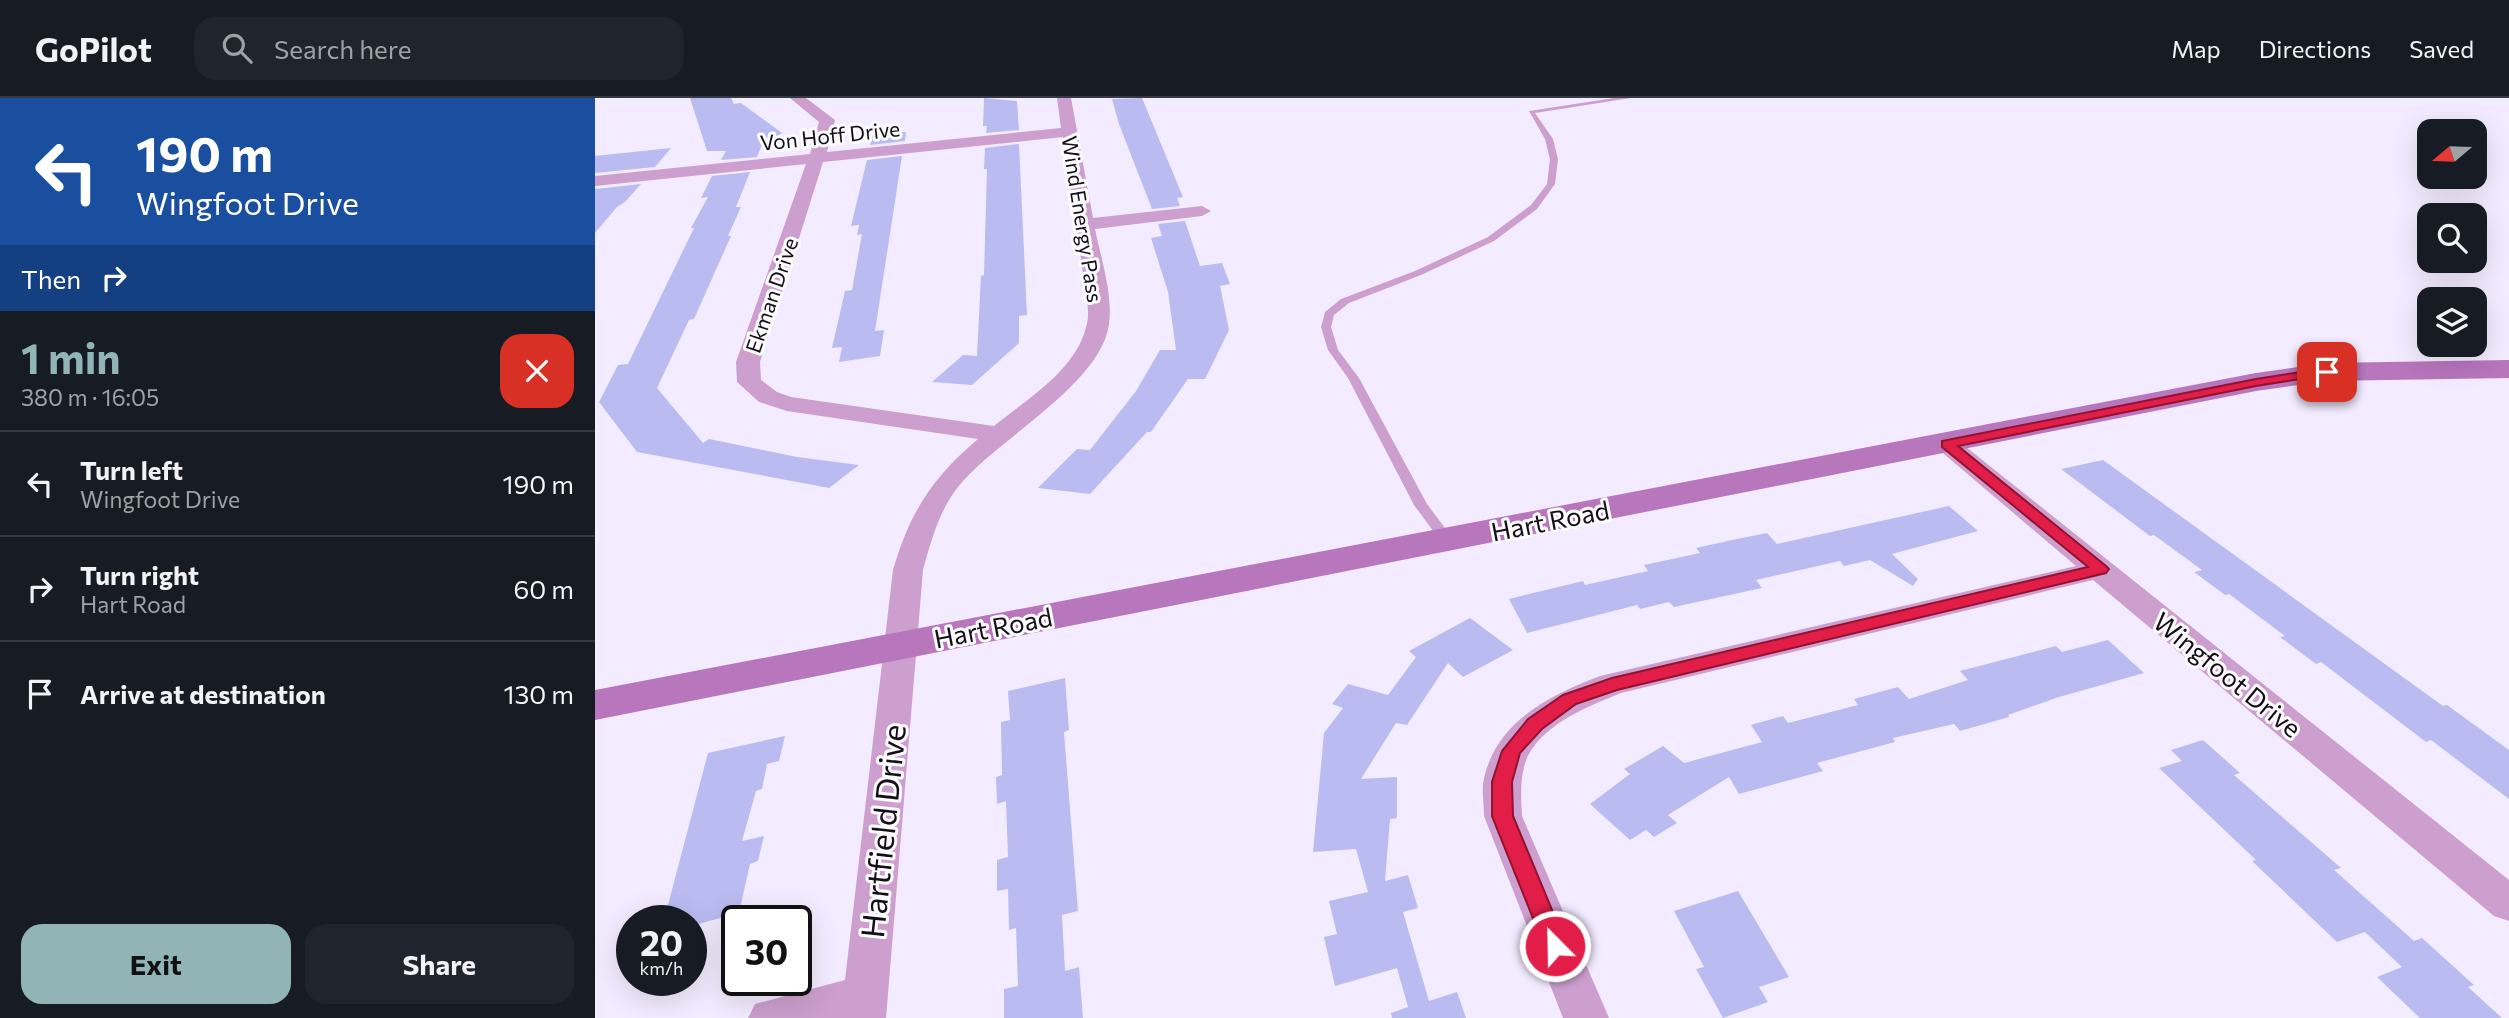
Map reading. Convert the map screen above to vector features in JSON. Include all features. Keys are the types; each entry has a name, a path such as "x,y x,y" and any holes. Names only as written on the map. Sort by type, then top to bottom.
{"street":[{"name":"Ekman Drive","path":"797,98 827,120 818,157 748,362 749,383 768,397 787,404 998,434"},
{"name":"Wind Energy Pass","path":"900,645 908,570 921,523 949,480 1076,366 1097,331 1098,300 1063,98"},
{"name":"Von Hoff Drive","path":"595,181 1069,132"},
{"path":"1085,225 1202,211"},
{"name":"Hart Road","path":"595,705 2256,382 2327,372 2509,369"},
{"name":"Wingfoot Drive","path":"1947,444 2509,904"},
{"path":"1586,1018 1503,816 1502,782 1511,751 1535,724 1570,699 1612,684 2101,569"},
{"name":"Hartfield Drive","path":"864,1006 900,645"},
{"path":"771,1018 864,1006"}],"lane":[{"path":"1447,540 1421,505 1353,378 1333,350 1326,327 1329,314 1345,301 1418,274 1491,239 1534,207 1551,184 1554,159 1549,139 1531,112 1628,98"}],"building":[{"path":"690,98 731,98 734,104 741,103 782,133 761,147 757,157 721,160 726,151 707,151"},
{"path":"984,98 1017,101 1019,130 986,133 987,126 983,126"},
{"path":"1142,98 1183,197 1177,198 1180,206 1152,209 1119,124 1112,99"},
{"path":"873,132 906,132 905,141 870,145"},
{"path":"1019,144 1027,315 1019,316 1019,343 972,385 932,382 963,355 977,356 981,276 984,275 987,169 984,169 985,148"},
{"path":"671,148 655,167 595,173 595,156"},
{"path":"902,156 875,331 884,330 880,356 839,362 842,347 832,348 845,291 852,290 862,234 857,235 859,225 851,226 867,160"},
{"path":"750,172 736,207 741,207 728,236 731,236 694,319 689,320 657,388 703,443 709,439 797,457 859,465 829,488 637,452 599,402 618,365 628,364 708,197 701,198 712,176"},
{"path":"641,184 617,207 595,233 595,189"},
{"path":"1185,221 1200,266 1222,263 1230,284 1220,286 1229,330 1205,379 1188,379 1151,432 1147,432 1090,494 1038,488 1077,449 1090,450 1136,391 1160,350 1176,350 1168,292 1151,238 1162,236 1158,224"},
{"path":"2103,460 2443,706 2447,705 2509,750 2509,799 2431,740 2426,742 2321,662 2316,664 2280,637 2285,636 2229,594 2225,595 2194,572 2202,570 2154,535 2150,536 2061,469"},
{"path":"1949,506 1978,531 1892,554 1918,579 1913,586 1870,560 1844,566 1840,561 1756,580 1762,588 1674,607 1669,602 1640,609 1637,605 1527,633 1509,599 1583,581 1585,585 1648,571 1644,565 1700,553 1696,548 1732,540 1767,533 1777,544"},
{"path":"1470,618 1513,650 1463,677 1448,663 1407,725 1396,723 1361,779 1397,777 1397,818 1390,819 1385,881 1408,875 1418,908 1403,912 1429,1001 1457,992 1466,1018 1392,1018 1391,1013 1408,1007 1397,968 1335,986 1324,937 1337,934 1329,901 1368,892 1356,849 1313,852 1324,733 1343,708 1332,704 1348,684 1388,695 1416,657 1409,651"},
{"path":"2108,640 2144,673 2059,697 2008,715 2009,717 1960,731 1954,724 1893,738 1895,742 1817,763 1823,771 1739,794 1729,777 1668,815 1677,823 1654,837 1646,830 1630,840 1590,804 1630,774 1624,769 1663,746 1684,763 1762,742 1751,725 1783,716 1788,723 1858,705 1854,699 1898,687 1909,699 1968,680 1960,671 2056,646 2062,652"},
{"path":"1065,678 1069,730 1064,732 1078,911 1062,915 1065,971 1079,967 1083,1018 1004,1018 1004,989 1018,986 1016,928 1009,930 1008,889 997,891 997,860 1008,857 1006,801 997,804 996,777 1002,775 1001,722 1010,720 1008,691"},
{"path":"785,736 779,761 767,764 762,789 756,791 742,841 764,836 758,861 750,864 741,905 721,905 721,918 707,922 707,905 668,905 708,753"},
{"path":"2203,740 2240,773 2234,775 2341,868 2334,870 2414,941 2422,938 2474,985 2468,987 2502,1018 2420,1018 2377,977 2402,967 2365,932 2337,942 2159,768 2182,761 2171,750"},
{"path":"1738,891 1789,977 1759,987 1768,1002 1723,1018 1696,969 1704,967 1674,911"}],"route":[{"path":"1555,946 1514,850 1503,816 1502,782 1511,751 1535,724 1570,699 1612,684 2101,569 1947,444 2256,382 2327,372"}]}
